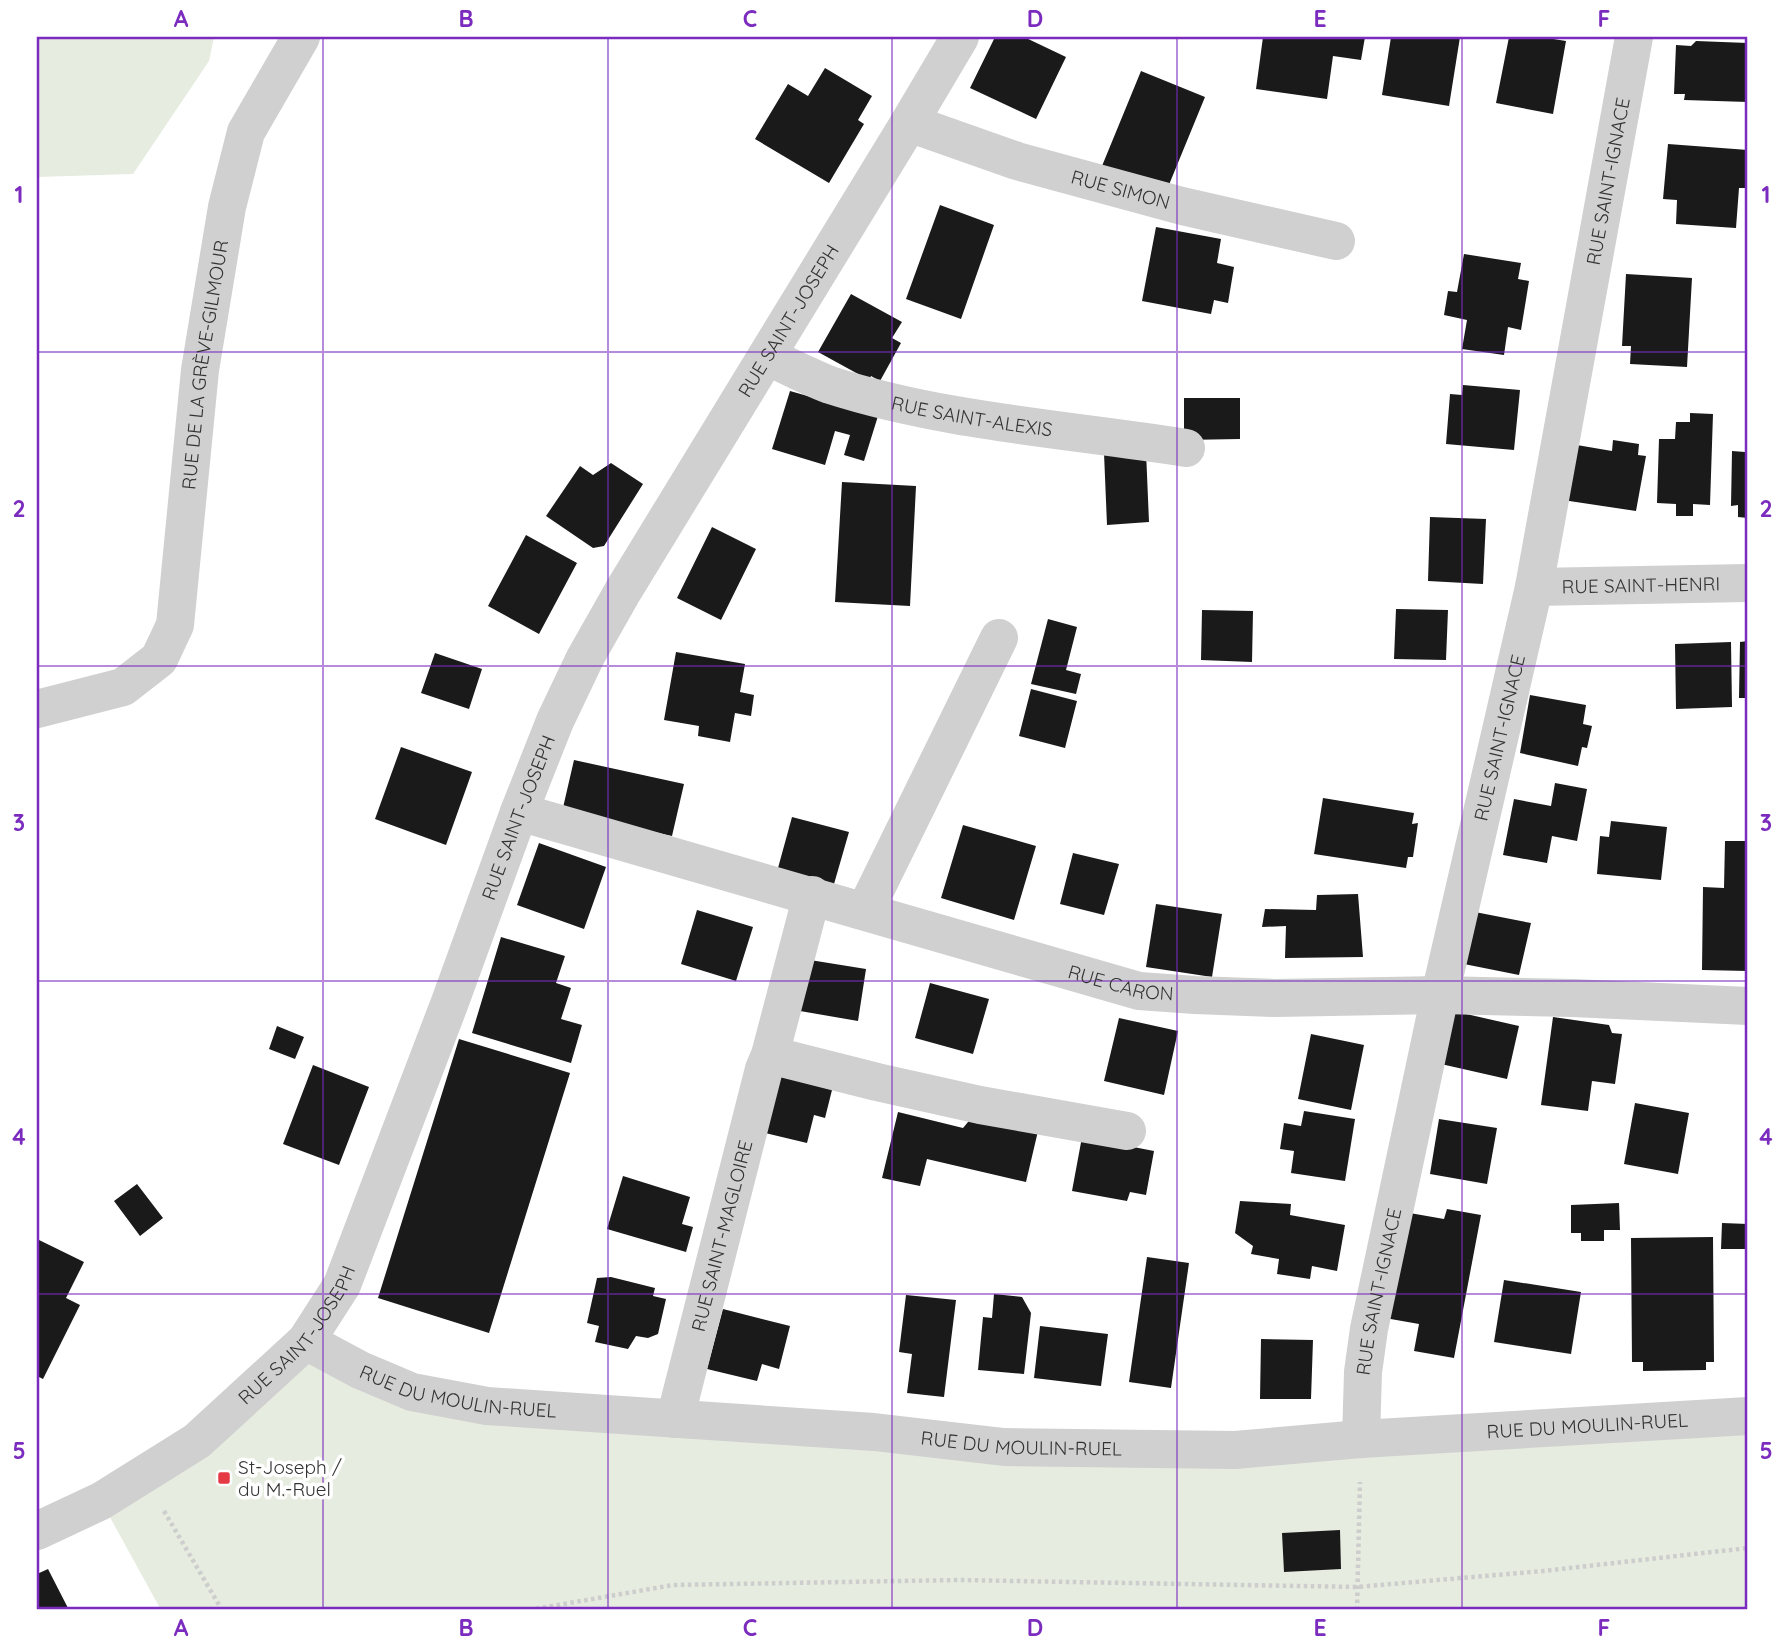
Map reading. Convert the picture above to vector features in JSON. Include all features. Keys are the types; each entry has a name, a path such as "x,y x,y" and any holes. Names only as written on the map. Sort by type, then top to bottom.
{"street":[{"name":"RUE DE LA GRÈVE-GILMOUR","path":"37,709 123,687 159,659 175,625 200,370 227,207 246,132 301,37"},
{"name":"RUE SAINT-JOSEPH","path":"37,1531 101,1501 197,1441 306,1341 342,1285 519,812 555,721 585,658 960,37"},
{"name":"RUE SAINT-IGNACE","path":"1361,1439 1363,1372 1369,1329 1440,995 1534,587 1634,37"},
{"name":"RUE SIMON","path":"909,123 1017,160 1182,206 1336,241"},
{"name":"RUE SAINT-ALEXIS","path":"767,356 828,384 915,408 1186,448"},
{"name":"RUE SAINT-HENRI","path":"1534,587 1748,583"},
{"path":"865,911 999,638"},
{"name":"RUE CARON","path":"519,812 1139,991 1275,998 1440,995 1573,998 1748,1006"},
{"name":"RUE SAINT-MAGLOIRE","path":"675,1419 764,1069 812,895"},
{"path":"770,1055 980,1105 1127,1130"},
{"name":"RUE DU MOULIN-RUEL","path":"306,1341 360,1370 412,1392 487,1406 874,1432 1004,1447 1236,1450 1361,1439 1748,1416"}],"path":[{"path":"1357,1610 1361,1439"},
{"path":"143,1475 222,1610"},
{"path":"529,1610 673,1585 958,1580 1357,1587 1543,1571 1748,1548"}],"shaded area":[{"path":"37,37 214,37 209,61 133,174 37,177"},
{"path":"306,1341 412,1392 1004,1447 1748,1416 1748,1610 161,1610 101,1501"}],"building":[{"path":"995,37 1024,37 1066,57 1036,119 970,88"},
{"path":"1263,37 1365,37 1361,60 1333,56 1327,99 1256,89"},
{"path":"1391,37 1460,37 1449,106 1382,95"},
{"path":"1509,37 1541,37 1566,41 1553,114 1496,103"},
{"path":"1696,41 1748,43 1748,102 1684,100 1685,94 1674,94 1676,45 1691,46"},
{"path":"825,68 872,96 858,120 864,124 829,183 755,139 788,84 808,96"},
{"path":"1141,71 1205,97 1166,192 1102,166"},
{"path":"1668,144 1748,150 1748,188 1739,188 1736,228 1676,224 1677,200 1663,199"},
{"path":"940,205 994,225 961,319 906,299"},
{"path":"1156,227 1221,239 1217,263 1234,267 1228,303 1214,300 1211,314 1142,301"},
{"path":"1464,254 1521,263 1518,279 1529,281 1521,330 1508,327 1504,355 1462,349 1467,320 1444,315 1448,291 1457,292"},
{"path":"1626,274 1692,278 1687,367 1630,364 1631,346 1622,346"},
{"path":"851,294 902,322 892,338 901,343 880,381 871,376 869,380 818,352"},
{"path":"1463,385 1520,390 1514,450 1446,444 1450,394 1462,395"},
{"path":"790,391 878,416 864,461 844,455 850,435 835,431 825,465 772,449"},
{"path":"1184,398 1240,398 1240,439 1184,440"},
{"path":"1690,413 1713,414 1710,505 1693,504 1693,516 1676,516 1676,504 1657,503 1659,439 1675,439 1676,422 1690,422"},
{"path":"1745,433 1748,433 1748,518 1738,517 1738,505 1731,506 1732,451 1745,452"},
{"path":"1613,440 1639,444 1638,455 1646,456 1636,511 1556,499 1565,443 1612,451"},
{"path":"1146,451 1149,522 1107,525 1104,453"},
{"path":"611,463 643,484 604,546 593,548 546,516 580,466 593,475"},
{"path":"842,482 916,486 910,606 835,602"},
{"path":"1430,517 1486,519 1483,584 1428,581"},
{"path":"712,527 756,549 721,620 677,598"},
{"path":"526,535 577,563 539,634 488,606"},
{"path":"1396,609 1448,610 1446,660 1394,659"},
{"path":"1202,610 1253,611 1252,662 1201,660"},
{"path":"1048,619 1077,627 1066,670 1081,674 1076,694 1031,684"},
{"path":"1748,641 1748,698 1739,698 1740,642"},
{"path":"1731,642 1732,707 1676,709 1675,644"},
{"path":"676,652 745,664 740,692 754,695 751,716 735,713 730,742 698,736 699,726 664,720"},
{"path":"435,653 482,669 469,709 421,693"},
{"path":"1031,689 1077,701 1065,748 1019,736"},
{"path":"1530,695 1586,705 1583,724 1592,726 1587,748 1582,747 1578,766 1520,753"},
{"path":"401,747 472,772 446,845 375,819"},
{"path":"574,760 684,784 672,836 562,812"},
{"path":"1555,783 1587,789 1577,841 1552,836 1547,863 1503,855 1514,799 1551,806"},
{"path":"1323,798 1414,813 1412,824 1418,823 1413,857 1408,857 1406,868 1314,854"},
{"path":"792,817 849,832 834,884 778,868"},
{"path":"1611,821 1667,827 1661,880 1597,874 1600,836 1609,837"},
{"path":"963,825 1036,846 1014,920 941,898"},
{"path":"1725,841 1748,841 1748,971 1702,970 1703,887 1724,888"},
{"path":"539,843 606,867 584,929 517,905"},
{"path":"1073,853 1119,864 1104,915 1060,904"},
{"path":"1358,894 1363,957 1285,958 1286,926 1262,927 1265,909 1316,910 1317,895"},
{"path":"1156,904 1222,914 1212,977 1146,967"},
{"path":"697,910 753,927 736,981 681,964"},
{"path":"1475,912 1531,923 1519,975 1464,964"},
{"path":"501,937 565,956 556,983 571,988 561,1019 582,1025 571,1063 472,1033"},
{"path":"810,960 866,969 858,1021 800,1011"},
{"path":"930,983 989,999 973,1054 915,1038"},
{"path":"1453,1011 1519,1026 1507,1079 1441,1064"},
{"path":"1553,1017 1609,1025 1612,1033 1622,1034 1615,1084 1592,1081 1588,1111 1541,1105"},
{"path":"1119,1018 1178,1031 1164,1095 1104,1081"},
{"path":"277,1026 304,1037 295,1059 269,1049"},
{"path":"1311,1034 1364,1045 1351,1110 1298,1099"},
{"path":"459,1039 570,1073 489,1333 378,1298"},
{"path":"313,1065 369,1087 339,1165 283,1144"},
{"path":"764,1069 833,1086 825,1118 814,1115 807,1143 749,1129"},
{"path":"1635,1103 1689,1113 1678,1174 1624,1164"},
{"path":"1304,1111 1355,1119 1345,1181 1291,1173 1294,1151 1280,1149 1284,1123 1301,1126"},
{"path":"898,1112 963,1128 973,1116 1038,1131 1026,1182 927,1159 920,1186 882,1178"},
{"path":"1439,1119 1497,1128 1487,1184 1430,1174"},
{"path":"1082,1137 1154,1151 1146,1195 1130,1192 1127,1201 1072,1191"},
{"path":"623,1176 690,1197 682,1224 693,1227 686,1252 607,1229"},
{"path":"137,1184 163,1218 140,1236 114,1201"},
{"path":"1240,1201 1291,1204 1290,1215 1345,1225 1337,1271 1312,1266 1310,1279 1277,1274 1279,1259 1251,1254 1253,1246 1235,1233"},
{"path":"1619,1203 1620,1230 1604,1230 1604,1241 1581,1241 1581,1233 1571,1233 1571,1205"},
{"path":"1447,1209 1481,1215 1454,1358 1414,1351 1419,1324 1385,1318 1404,1212 1444,1219"},
{"path":"1722,1223 1748,1224 1748,1249 1721,1249"},
{"path":"1713,1237 1714,1362 1706,1362 1706,1370 1643,1371 1643,1362 1632,1362 1631,1238"},
{"path":"37,1239 84,1262 66,1298 80,1305 43,1379 37,1376"},
{"path":"1147,1257 1189,1263 1171,1388 1129,1382"},
{"path":"611,1277 655,1288 653,1296 666,1299 658,1334 648,1338 636,1336 628,1349 595,1342 599,1326 587,1323 597,1278"},
{"path":"1504,1280 1581,1292 1571,1354 1494,1342"},
{"path":"994,1294 1022,1297 1031,1313 1024,1374 978,1370 983,1317 992,1318"},
{"path":"906,1295 956,1300 944,1397 907,1393 912,1354 899,1352"},
{"path":"723,1309 790,1326 779,1369 762,1364 757,1381 707,1369"},
{"path":"1040,1326 1108,1334 1101,1386 1034,1378"},
{"path":"1261,1339 1313,1340 1311,1399 1260,1399"},
{"path":"1340,1530 1341,1569 1284,1572 1282,1533"},
{"path":"48,1569 69,1610 37,1610 37,1574"}],"place":[{"name":"St-Joseph / du M.-Ruel","path":"224,1478"}]}
